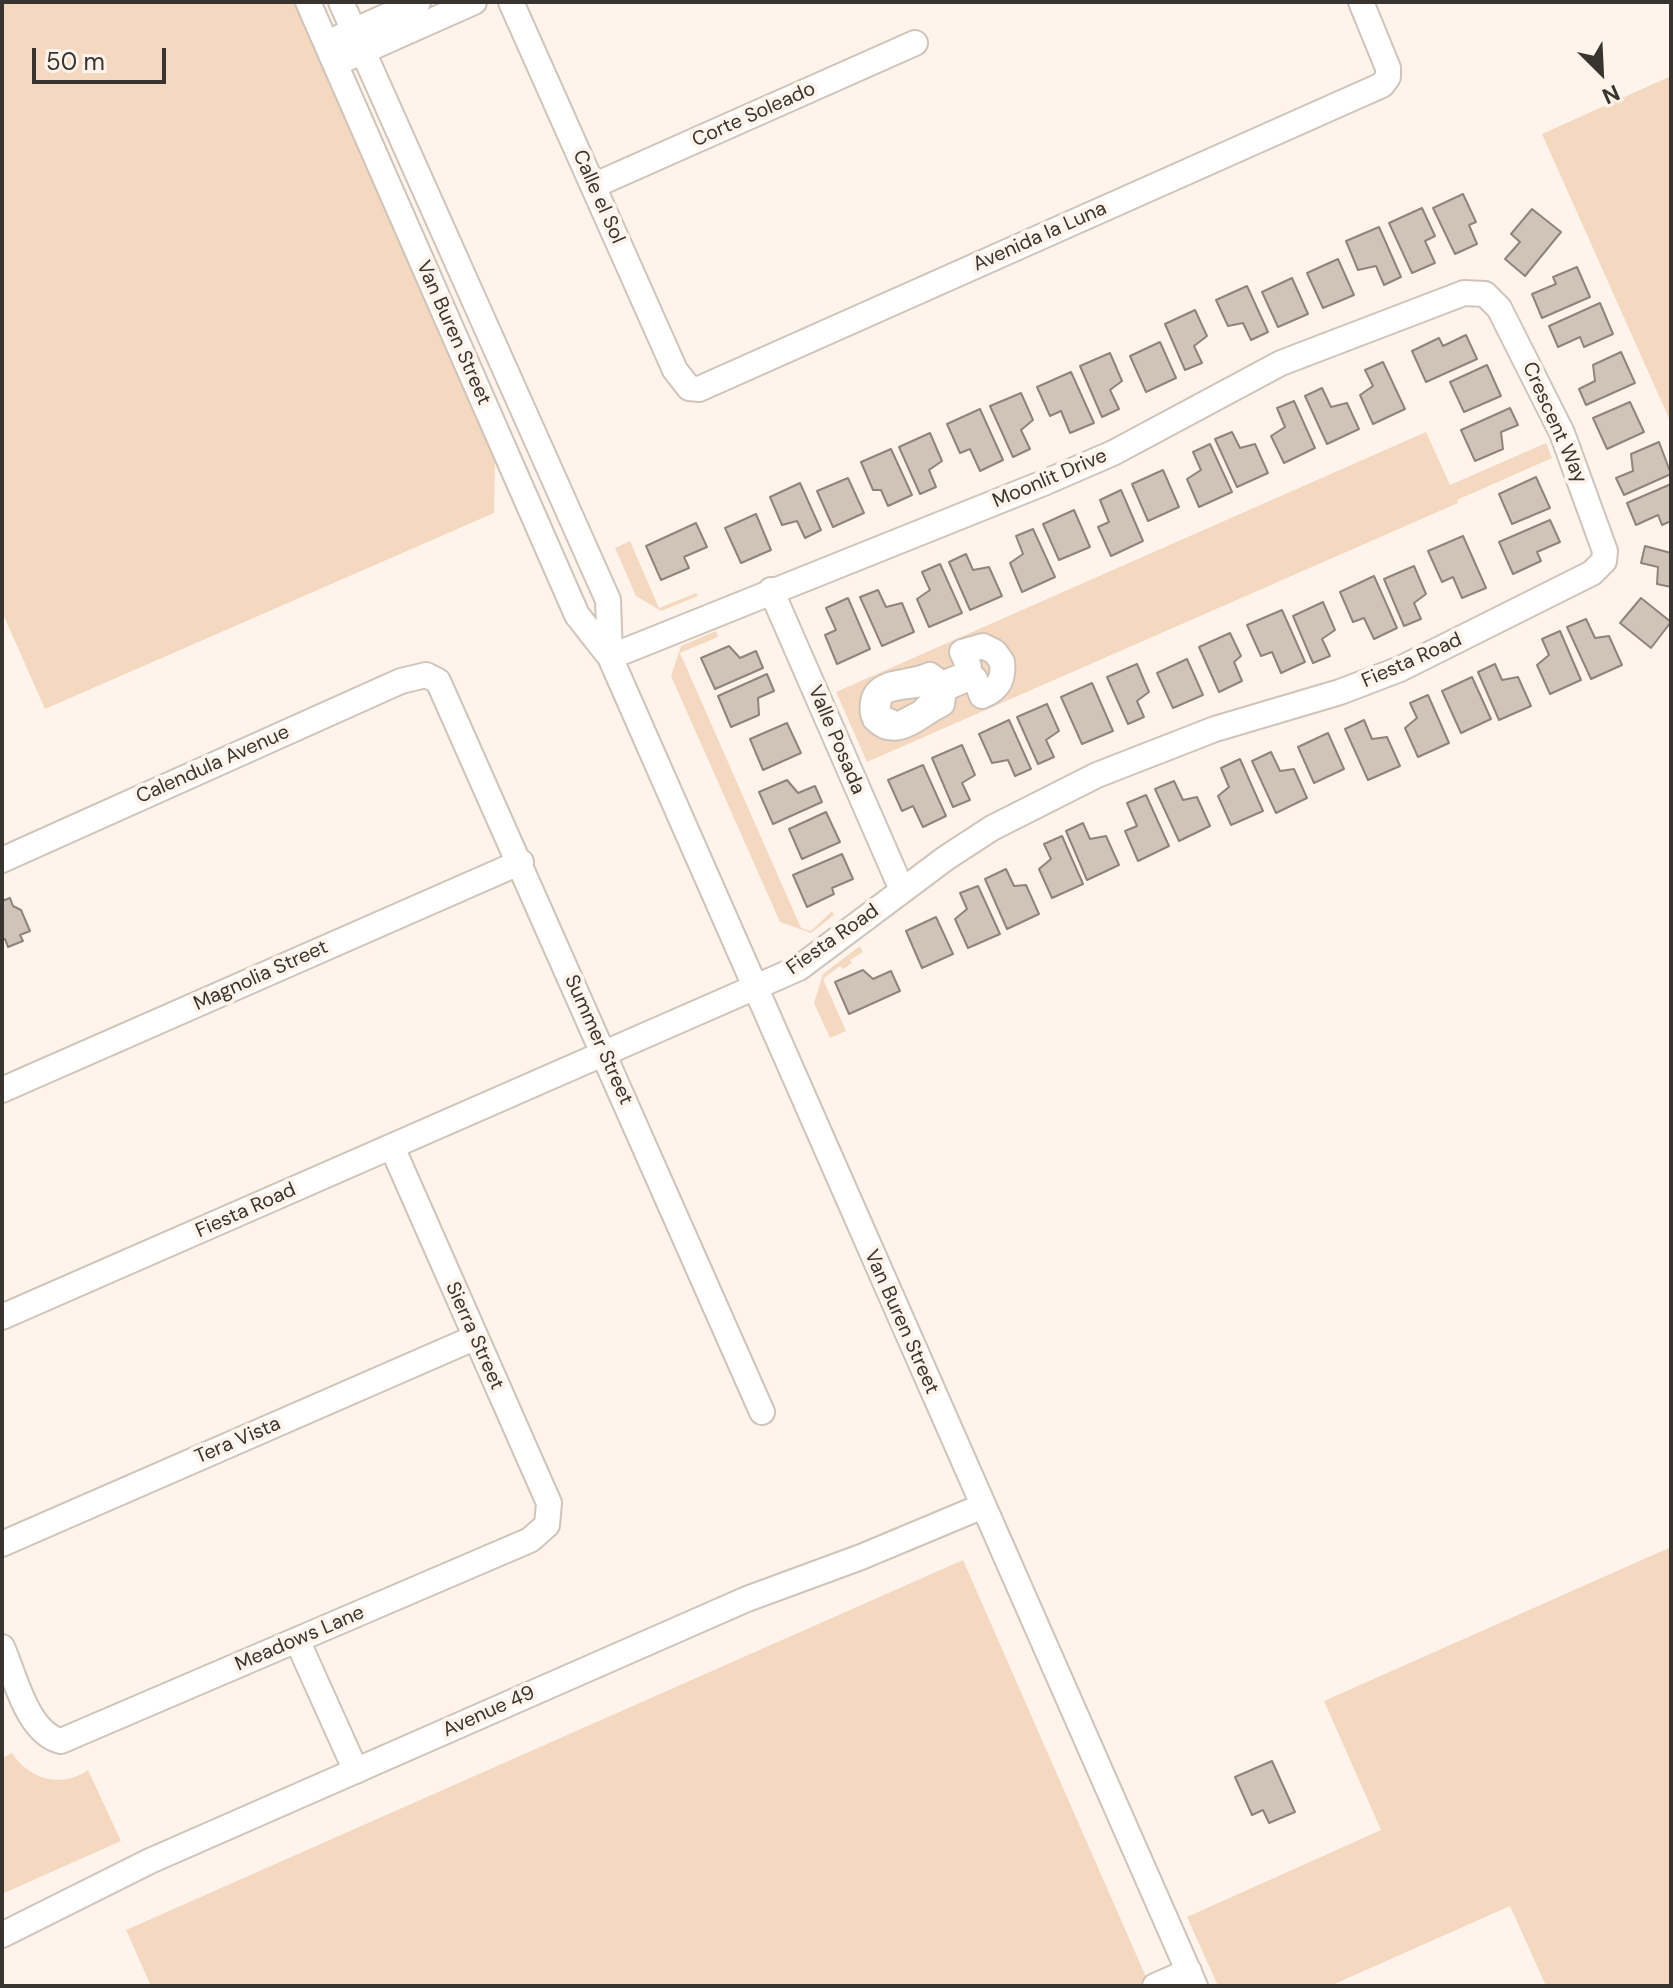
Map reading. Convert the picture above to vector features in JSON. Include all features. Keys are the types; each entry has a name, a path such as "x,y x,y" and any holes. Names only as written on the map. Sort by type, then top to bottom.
{"street":[{"name":"Van Buren Street","path":"308,2 577,615 610,657 1192,1978"},
{"name":"Van Buren Street","path":"341,2 608,600 610,657"},
{"path":"358,41 418,2"},
{"path":"330,53 474,2"},
{"name":"Calle el Sol","path":"511,2 675,370 689,388"},
{"name":"Avenida la Luna","path":"689,388 711,384 1370,91 1388,77 1384,55 1361,2"},
{"name":"Corte Soleado","path":"593,186 915,43"},
{"name":"Moonlit Drive","path":"610,657 1113,453 1226,391 1338,339 1464,293 1485,294"},
{"name":"Crescent Way","path":"1485,294 1499,308 1551,409 1604,542 1604,561"},
{"name":"Fiesta Road","path":"2,1317 799,968 902,890 992,828 1084,782 1215,729 1340,692 1400,669 1592,573 1604,561"},
{"name":"Valle Posada","path":"771,590 902,890"},
{"path":"983,646 995,652 1002,662 1000,684 982,696 975,679 969,678 944,689 942,704 905,727 891,729 875,719 898,725 932,704 935,690 929,685 917,685 886,690 880,694 877,712 873,714 873,697 885,685 914,682 930,675 942,684 967,674 969,667 962,652 972,647 983,646"},
{"name":"Calendula Avenue","path":"2,860 401,681 426,675"},
{"name":"Summer Street","path":"426,675 444,690 762,1412"},
{"name":"Magnolia Street","path":"2,1090 521,862"},
{"name":"Sierra Street","path":"392,1147 549,1503 547,1525"},
{"name":"Tera Vista","path":"2,1544 474,1338"},
{"name":"Avenue 49","path":"2,1935 150,1861 747,1599 861,1557 983,1506"},
{"name":"Meadows Lane","path":"2,1647 38,1727 48,1738 61,1741 530,1540 547,1525"},
{"path":"297,1640 356,1771"},
{"path":"1155,1986 1192,1978"}],"shaded area":[{"path":"2,2 293,2 495,461 494,513 45,709 2,612"},
{"path":"1671,76 1671,423 1542,134"},
{"path":"1426,432 1450,485 1546,443 1552,458 1457,500 1458,503 867,762 836,692"},
{"path":"630,541 659,608 696,593 698,596 661,611 636,596 615,548"},
{"path":"716,631 718,637 680,653 801,928 811,931 832,911 834,915 811,933 780,922 671,676 681,646"},
{"path":"860,946 863,952 850,960 852,963 843,969 840,966 823,979 846,1031 830,1038 814,1003 823,974"},
{"path":"1671,1547 1671,1985 1546,1986 1510,1906 1330,1986 1218,1986 1187,1917 1381,1830 1324,1701"},
{"path":"963,1560 1150,1986 151,1986 126,1930"},
{"path":"12,1753 27,1769 46,1778 67,1779 88,1770 121,1841 2,1894 2,1758"}],"building":[{"path":"1463,194 1476,222 1469,225 1477,244 1455,254 1433,208"},
{"path":"1422,208 1435,236 1425,241 1435,263 1412,273 1389,223"},
{"path":"1532,209 1561,232 1525,276 1505,259 1520,242 1511,234"},
{"path":"1379,227 1401,277 1384,285 1376,266 1358,270 1346,241"},
{"path":"1338,259 1354,295 1323,308 1307,273"},
{"path":"1577,267 1590,297 1542,318 1532,294 1556,284 1553,277"},
{"path":"1292,278 1308,314 1278,327 1262,292"},
{"path":"1247,286 1268,332 1251,340 1243,323 1228,326 1216,300"},
{"path":"1600,303 1613,334 1584,347 1580,337 1558,347 1549,326"},
{"path":"1195,310 1207,336 1194,346 1202,363 1185,370 1165,324"},
{"path":"1466,335 1477,359 1426,382 1412,351 1439,338 1443,346"},
{"path":"1160,342 1176,378 1146,392 1130,356"},
{"path":"1621,352 1635,383 1586,405 1579,389 1595,381 1593,365"},
{"path":"1110,353 1122,381 1110,390 1119,409 1102,417 1080,366"},
{"path":"1383,362 1405,409 1373,424 1360,395 1373,386 1365,370"},
{"path":"1487,365 1501,396 1464,412 1450,382"},
{"path":"1071,372 1094,423 1070,433 1061,411 1050,416 1037,387"},
{"path":"1322,388 1331,407 1347,403 1359,429 1327,444 1305,396"},
{"path":"1021,393 1033,420 1021,430 1030,449 1013,457 990,406"},
{"path":"1294,401 1315,448 1284,463 1271,436 1285,427 1277,408"},
{"path":"1630,402 1644,432 1607,449 1593,418"},
{"path":"1510,408 1518,425 1501,432 1503,449 1475,461 1461,430"},
{"path":"980,409 1003,460 980,471 970,449 960,453 947,424"},
{"path":"1232,432 1240,448 1255,444 1268,473 1237,487 1215,439"},
{"path":"930,433 942,461 929,470 936,487 920,494 899,447"},
{"path":"1659,442 1671,474 1624,495 1616,478 1633,471 1631,454"},
{"path":"1210,444 1232,492 1199,507 1187,479 1201,470 1193,452"},
{"path":"891,449 912,495 888,506 881,490 873,490 861,462"},
{"path":"1163,470 1179,507 1148,521 1132,484"},
{"path":"1536,477 1550,508 1512,524 1499,494"},
{"path":"848,478 864,513 833,527 817,491"},
{"path":"800,483 821,530 805,538 797,521 782,525 770,497"},
{"path":"1671,484 1671,521 1662,525 1658,515 1636,525 1627,503"},
{"path":"1121,490 1143,541 1111,556 1098,527 1109,522 1100,500"},
{"path":"1074,510 1090,547 1059,560 1043,524"},
{"path":"756,514 771,550 741,563 725,528"},
{"path":"1550,520 1560,542 1537,552 1541,561 1513,574 1499,542"},
{"path":"696,523 707,547 684,557 689,568 661,580 646,546"},
{"path":"1033,529 1055,577 1022,592 1010,563 1023,554 1016,536"},
{"path":"1463,536 1486,588 1462,598 1453,577 1442,582 1428,551"},
{"path":"1645,546 1671,553 1671,587 1657,584 1658,567 1641,563"},
{"path":"966,554 973,570 989,567 1002,596 970,610 949,562"},
{"path":"940,564 962,613 929,627 917,599 930,590 922,572"},
{"path":"1414,566 1426,594 1414,603 1421,619 1404,626 1384,579"},
{"path":"1374,576 1397,628 1374,639 1364,618 1353,622 1340,592"},
{"path":"878,590 886,607 902,603 914,632 882,646 860,597"},
{"path":"848,598 870,649 837,664 825,635 836,630 826,608"},
{"path":"1641,598 1671,622 1651,648 1620,623"},
{"path":"1323,602 1335,630 1322,639 1330,656 1313,663 1293,616"},
{"path":"1282,610 1305,662 1281,673 1272,652 1261,656 1247,625"},
{"path":"1586,619 1595,638 1609,636 1622,665 1591,679 1567,627"},
{"path":"1560,631 1581,680 1550,694 1537,665 1549,655 1542,639"},
{"path":"1230,633 1241,656 1234,662 1242,681 1219,692 1199,647"},
{"path":"729,646 740,658 756,651 763,668 715,689 701,658"},
{"path":"1187,659 1203,695 1173,708 1157,673"},
{"path":"1137,664 1149,692 1137,701 1144,717 1128,724 1107,677"},
{"path":"1495,664 1502,680 1518,677 1531,706 1499,720 1478,672"},
{"path":"767,674 774,691 758,698 759,715 731,727 718,696"},
{"path":"1472,677 1491,719 1461,733 1442,691"},
{"path":"1092,683 1113,731 1082,744 1061,697"},
{"path":"1428,695 1449,743 1418,757 1405,728 1417,718 1410,703"},
{"path":"1047,704 1059,731 1046,740 1054,757 1038,764 1017,717"},
{"path":"1009,720 1031,769 1015,776 1008,760 992,763 979,734"},
{"path":"1364,720 1372,739 1387,737 1400,766 1368,780 1345,729"},
{"path":"787,723 801,753 763,770 750,739"},
{"path":"1328,733 1344,769 1314,783 1298,747"},
{"path":"962,745 975,775 962,783 970,800 953,807 932,758"},
{"path":"1271,752 1280,771 1294,769 1307,798 1276,813 1252,761"},
{"path":"1240,759 1263,811 1231,825 1218,796 1229,787 1221,768"},
{"path":"923,765 946,816 923,827 913,806 902,811 888,780"},
{"path":"787,780 798,793 815,786 822,802 773,824 759,792"},
{"path":"1174,781 1183,800 1197,797 1210,826 1179,841 1155,789"},
{"path":"1146,795 1169,846 1138,861 1125,831 1137,826 1127,803"},
{"path":"826,812 840,842 802,859 789,829"},
{"path":"1083,823 1090,839 1106,836 1119,865 1087,880 1066,831"},
{"path":"1062,836 1083,884 1052,898 1039,869 1051,859 1044,844"},
{"path":"842,854 853,879 832,888 834,894 807,907 793,875"},
{"path":"1006,869 1014,886 1026,885 1039,914 1007,929 985,879"},
{"path":"978,886 1000,934 968,948 955,919 967,909 960,893"},
{"path":"10,898 13,906 21,910 30,931 20,935 23,941 8,947 5,939 2,940 2,901"},
{"path":"936,917 953,954 922,968 906,931"},
{"path":"863,970 873,979 891,971 900,991 849,1014 835,982"},
{"path":"1272,1761 1295,1812 1269,1823 1263,1810 1252,1815 1235,1777"}]}
